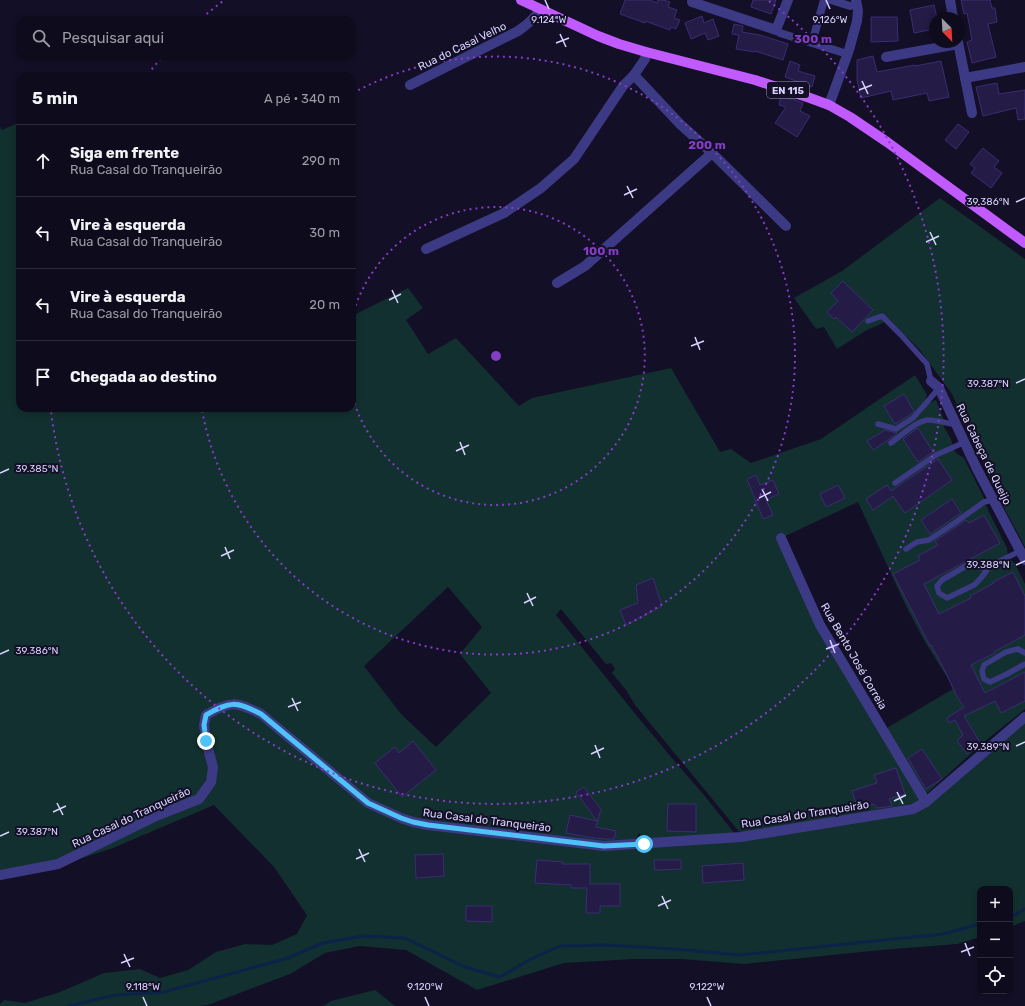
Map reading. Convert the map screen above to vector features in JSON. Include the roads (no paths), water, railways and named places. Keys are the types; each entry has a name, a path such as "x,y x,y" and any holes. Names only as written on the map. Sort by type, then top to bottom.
{"main road":[{"name":"EN 115","path":"521,0 598,36 646,52 755,80 803,95 829,106 850,117 887,142 1025,243"}],"street":[{"path":"693,0 692,2 776,30 788,0"},
{"path":"812,43 824,0"},
{"path":"829,106 849,50 857,21 858,11 853,3 831,0"},
{"path":"950,0 952,12"},
{"name":"Rua do Casal Velho","path":"410,85 518,31 536,17 540,10"},
{"path":"780,33 841,52"},
{"path":"886,57 932,48"},
{"path":"959,48 972,113"},
{"path":"426,249 504,213 541,188 574,159 623,86 634,75 645,59 646,52"},
{"path":"965,78 1025,66"},
{"path":"634,75 680,124 712,153 786,226"},
{"path":"557,283 585,266 712,153"},
{"name":"Rua Cabeça de Queijo","path":"931,381 939,388 993,500 1025,560"},
{"name":"Rua Bento José Correia","path":"781,538 820,625 926,802"},
{"name":"Rua Casal do Tranqueirão","path":"0,875 58,864 156,816 200,799 211,782 213,767 206,741 204,725 206,715 222,706 234,704 244,706 261,714 368,803 401,818 428,825 604,846 742,837 913,809 926,802 1025,717"}],"lane":[{"path":"868,321 882,316 928,364 931,381"},
{"path":"878,424 896,429 914,418 939,388"},
{"path":"891,443 907,430 922,421 928,420 956,425"},
{"path":"895,483 936,455 965,442"},
{"path":"906,549 918,542 929,540 984,502 993,500"},
{"path":"990,566 974,585 947,598 939,593 937,586 942,580 966,566 983,568 1020,551"},
{"path":"1025,653 1018,649 1006,652 984,665 982,671 984,680 990,682 1025,664"}],"waterway":[{"path":"1013,915 1025,909"},
{"path":"69,1006 115,995 164,992 288,958 323,943 363,936 405,938 465,967 500,977 531,959 560,946 606,945 740,955 943,934 977,925"}]}
